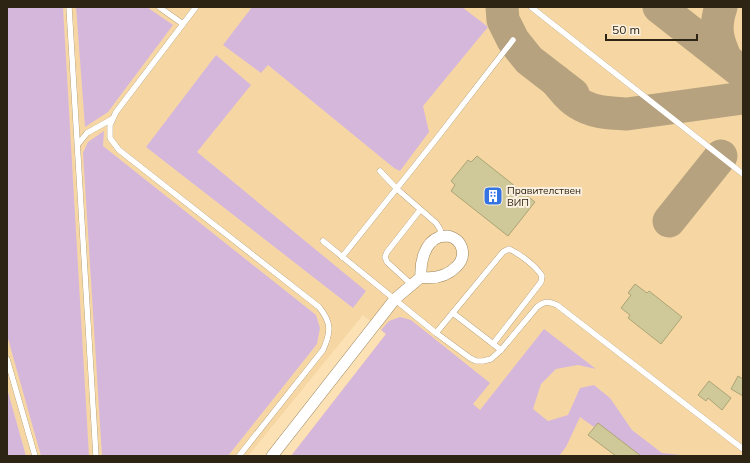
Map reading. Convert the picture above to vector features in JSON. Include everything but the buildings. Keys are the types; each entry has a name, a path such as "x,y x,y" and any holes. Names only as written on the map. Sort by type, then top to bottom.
{"street":[{"path":"272,456 395,300 421,277 439,277 448,274 456,267 462,256 463,250 460,244 447,236 441,236 435,239 424,253 421,266 421,277"}],"lane":[{"path":"70,7 96,456"},
{"path":"159,7 183,24"},
{"path":"196,7 116,112 110,125 110,138 119,150 319,307 326,316 329,326 328,339 323,350 239,456"},
{"path":"531,7 743,174"},
{"path":"342,257 513,40"},
{"path":"78,144 86,134 112,119"},
{"path":"380,171 397,189 436,223 440,229 441,236"},
{"path":"412,285 387,262 385,257 387,252 420,210"},
{"path":"322,241 436,333 476,361 483,362 491,359 501,350 537,307 543,303 550,302 743,449"},
{"path":"436,333 503,252 509,249 539,270 542,276 541,282 493,344"},
{"path":"453,313 501,350"},
{"path":"7,359 35,456"}],"shaded area":[{"path":"7,7 743,7 743,456 291,456 386,334 363,315 248,456 26,456 7,388"},
{"path":"7,7 63,7 89,456 41,456 7,335"},
{"path":"76,7 147,7 173,25 108,112 85,127"},
{"path":"252,7 462,7 488,27 423,106 429,132 400,171 394,168 268,65 261,73 223,45"},
{"path":"216,55 251,85 197,152 366,291 353,308 146,147"},
{"path":"104,131 103,146 316,315 320,328 317,344 228,456 102,456 83,153 88,142"},
{"path":"400,317 411,320 490,383 473,404 480,410 544,329 596,369 578,365 556,369 541,384 533,409 548,421 568,415 580,388 594,385 610,398 632,430 662,453 690,456 641,456 598,423 594,427 580,417 566,447 559,456 291,456 386,334 381,330 389,321"},
{"path":"7,388 26,456 7,456"}],"taxiway":[{"path":"502,7 503,20 513,40 529,60 573,94"},
{"path":"659,7 743,73"},
{"path":"721,7 717,28 720,46 726,59"},
{"path":"556,81 569,96 578,103 590,109 608,113 627,114 743,98"},
{"path":"669,221 721,156"}],"place":[{"name":"Правителствен ВИП","path":"493,196"}]}
